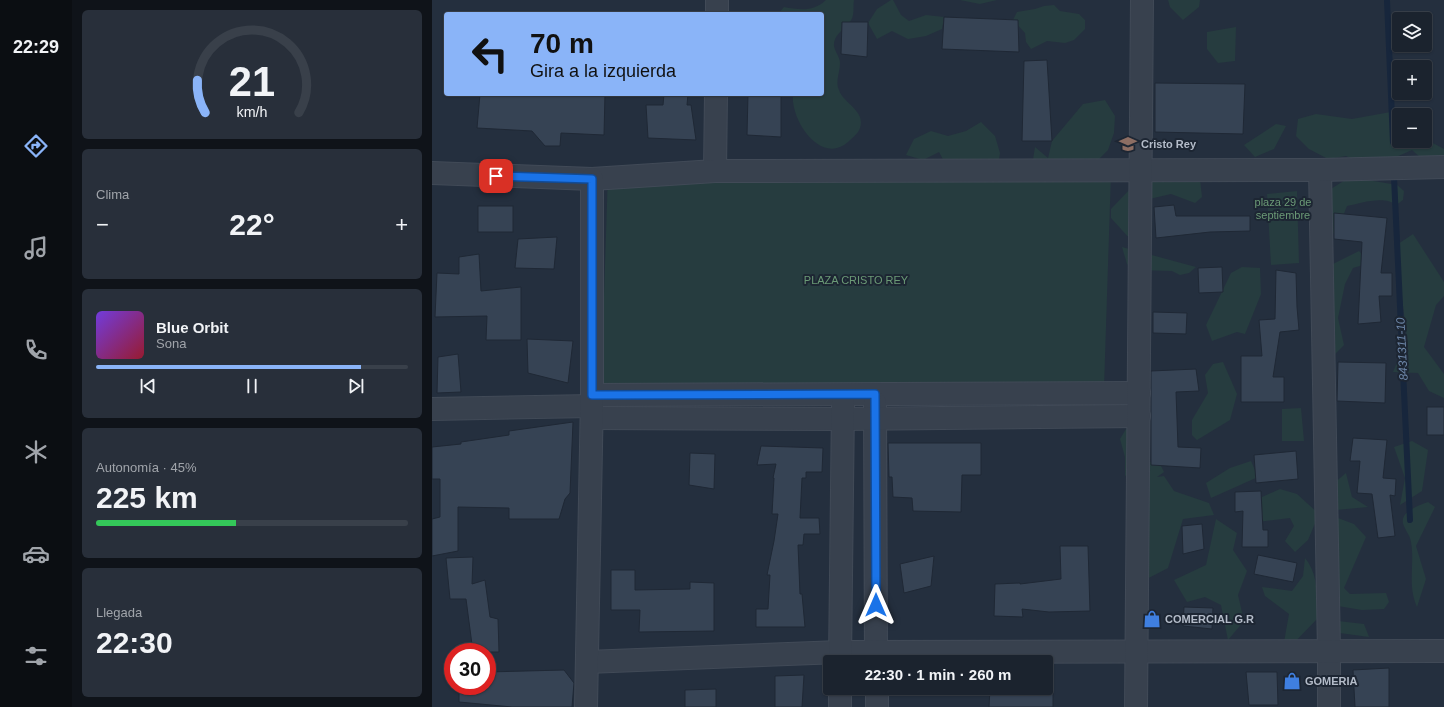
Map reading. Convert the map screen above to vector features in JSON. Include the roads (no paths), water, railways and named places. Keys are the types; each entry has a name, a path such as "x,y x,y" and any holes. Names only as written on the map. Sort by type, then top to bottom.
{"street":[{"path":"717,0 717,12"},
{"path":"1136,707 1142,0"},
{"path":"715,171 716,96"},
{"path":"432,173 592,179 715,171 1141,169 1320,170 1444,167"},
{"path":"1320,170 1329,707"},
{"path":"586,707 592,406 592,179"},
{"path":"432,409 592,406 843,394 1139,393"},
{"path":"840,655 843,394"},
{"path":"875,394 876,655"},
{"path":"592,406 842,419 1139,416"},
{"path":"980,655 1137,652 1444,651"},
{"path":"587,662 823,657"},
{"path":"840,695 840,707"},
{"path":"876,695 877,707"}],"waterway":[{"name":"8431311-10","path":"1387,0 1392,118"},
{"name":"8431311-10","path":"1394,177 1410,520"}],"place":[{"name":"Cristo Rey","path":"1128,144"},
{"name":"COMERCIAL G.R","path":"1152,619"},
{"name":"GOMERIA","path":"1292,681"}],"park label":[{"name":"plaza 29 de septiembre","path":"1283,208"},
{"name":"PLAZA CRISTO REY","path":"856,280"}]}
